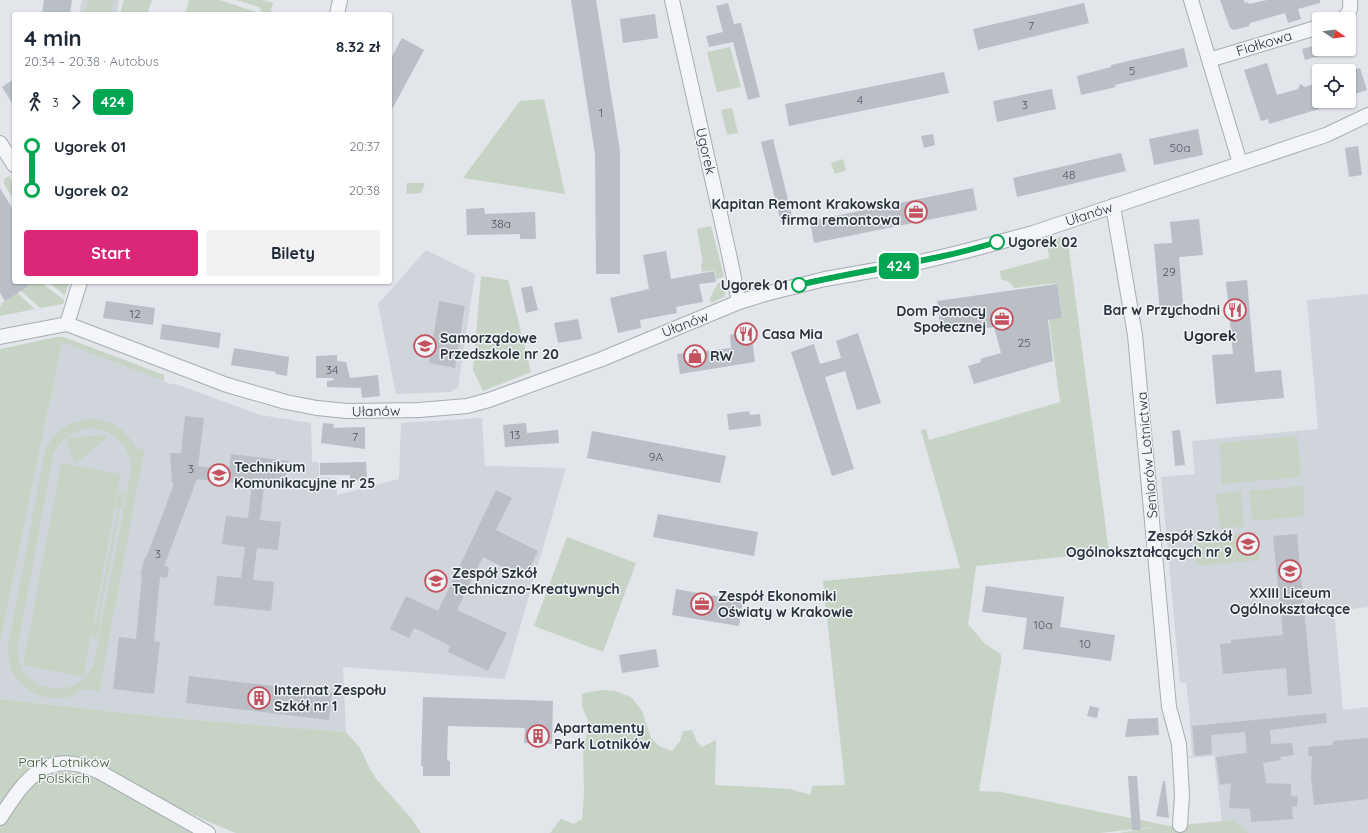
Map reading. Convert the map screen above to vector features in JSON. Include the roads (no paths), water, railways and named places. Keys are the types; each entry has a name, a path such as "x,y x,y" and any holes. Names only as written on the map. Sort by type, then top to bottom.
{"street":[{"path":"337,12 340,0"},
{"name":"Ugorek","path":"672,0 739,302"},
{"path":"1191,0 1240,163"},
{"path":"1349,12 1351,7 1350,0"},
{"name":"Fiołkowa","path":"1209,60 1312,28"},
{"name":"Ułanów","path":"67,324 227,385 286,402 317,408 346,411 419,410 467,406 489,400 602,359 739,302 764,294 825,279 966,251 1033,232 1326,134 1368,114"},
{"path":"0,143 12,162"},
{"name":"Seniorów Lotnictwa","path":"1113,206 1135,335 1169,707 1178,744 1182,795 1180,825"},
{"path":"0,337 67,324 79,284"},
{"path":"0,818 21,787 36,773 54,764 71,763 98,771 208,833"}],"place":[{"name":"Kapitan Remont Krakowska firma remontowa","path":"916,212"},
{"name":"Ugorek 02","path":"997,242"},
{"name":"Ugorek 01","path":"799,285"},
{"name":"Bar w Przychodni","path":"1235,310"},
{"name":"Dom Pomocy Społecznej","path":"1002,319"},
{"name":"Casa Mia","path":"746,334"},
{"name":"Samorządowe Przedszkole nr 20","path":"425,346"},
{"name":"RW","path":"695,356"},
{"name":"Technikum Komunikacyjne nr 25","path":"219,475"},
{"name":"Zespół Szkół Ogólnokształcących nr 9","path":"1248,544"},
{"name":"XXIII Liceum Ogólnokształcące","path":"1290,571"},
{"name":"Zespół Szkół Techniczno-Kreatywnych","path":"436,581"},
{"name":"Zespół Ekonomiki Oświaty w Krakowie","path":"702,604"},
{"name":"Internat Zespołu Szkół nr 1","path":"259,698"},
{"name":"Apartamenty Park Lotników","path":"538,736"}],"district":[{"name":"Ugorek","path":"1210,336"}],"park label":[{"name":"Park Lotników Polskich","path":"64,770"}]}
